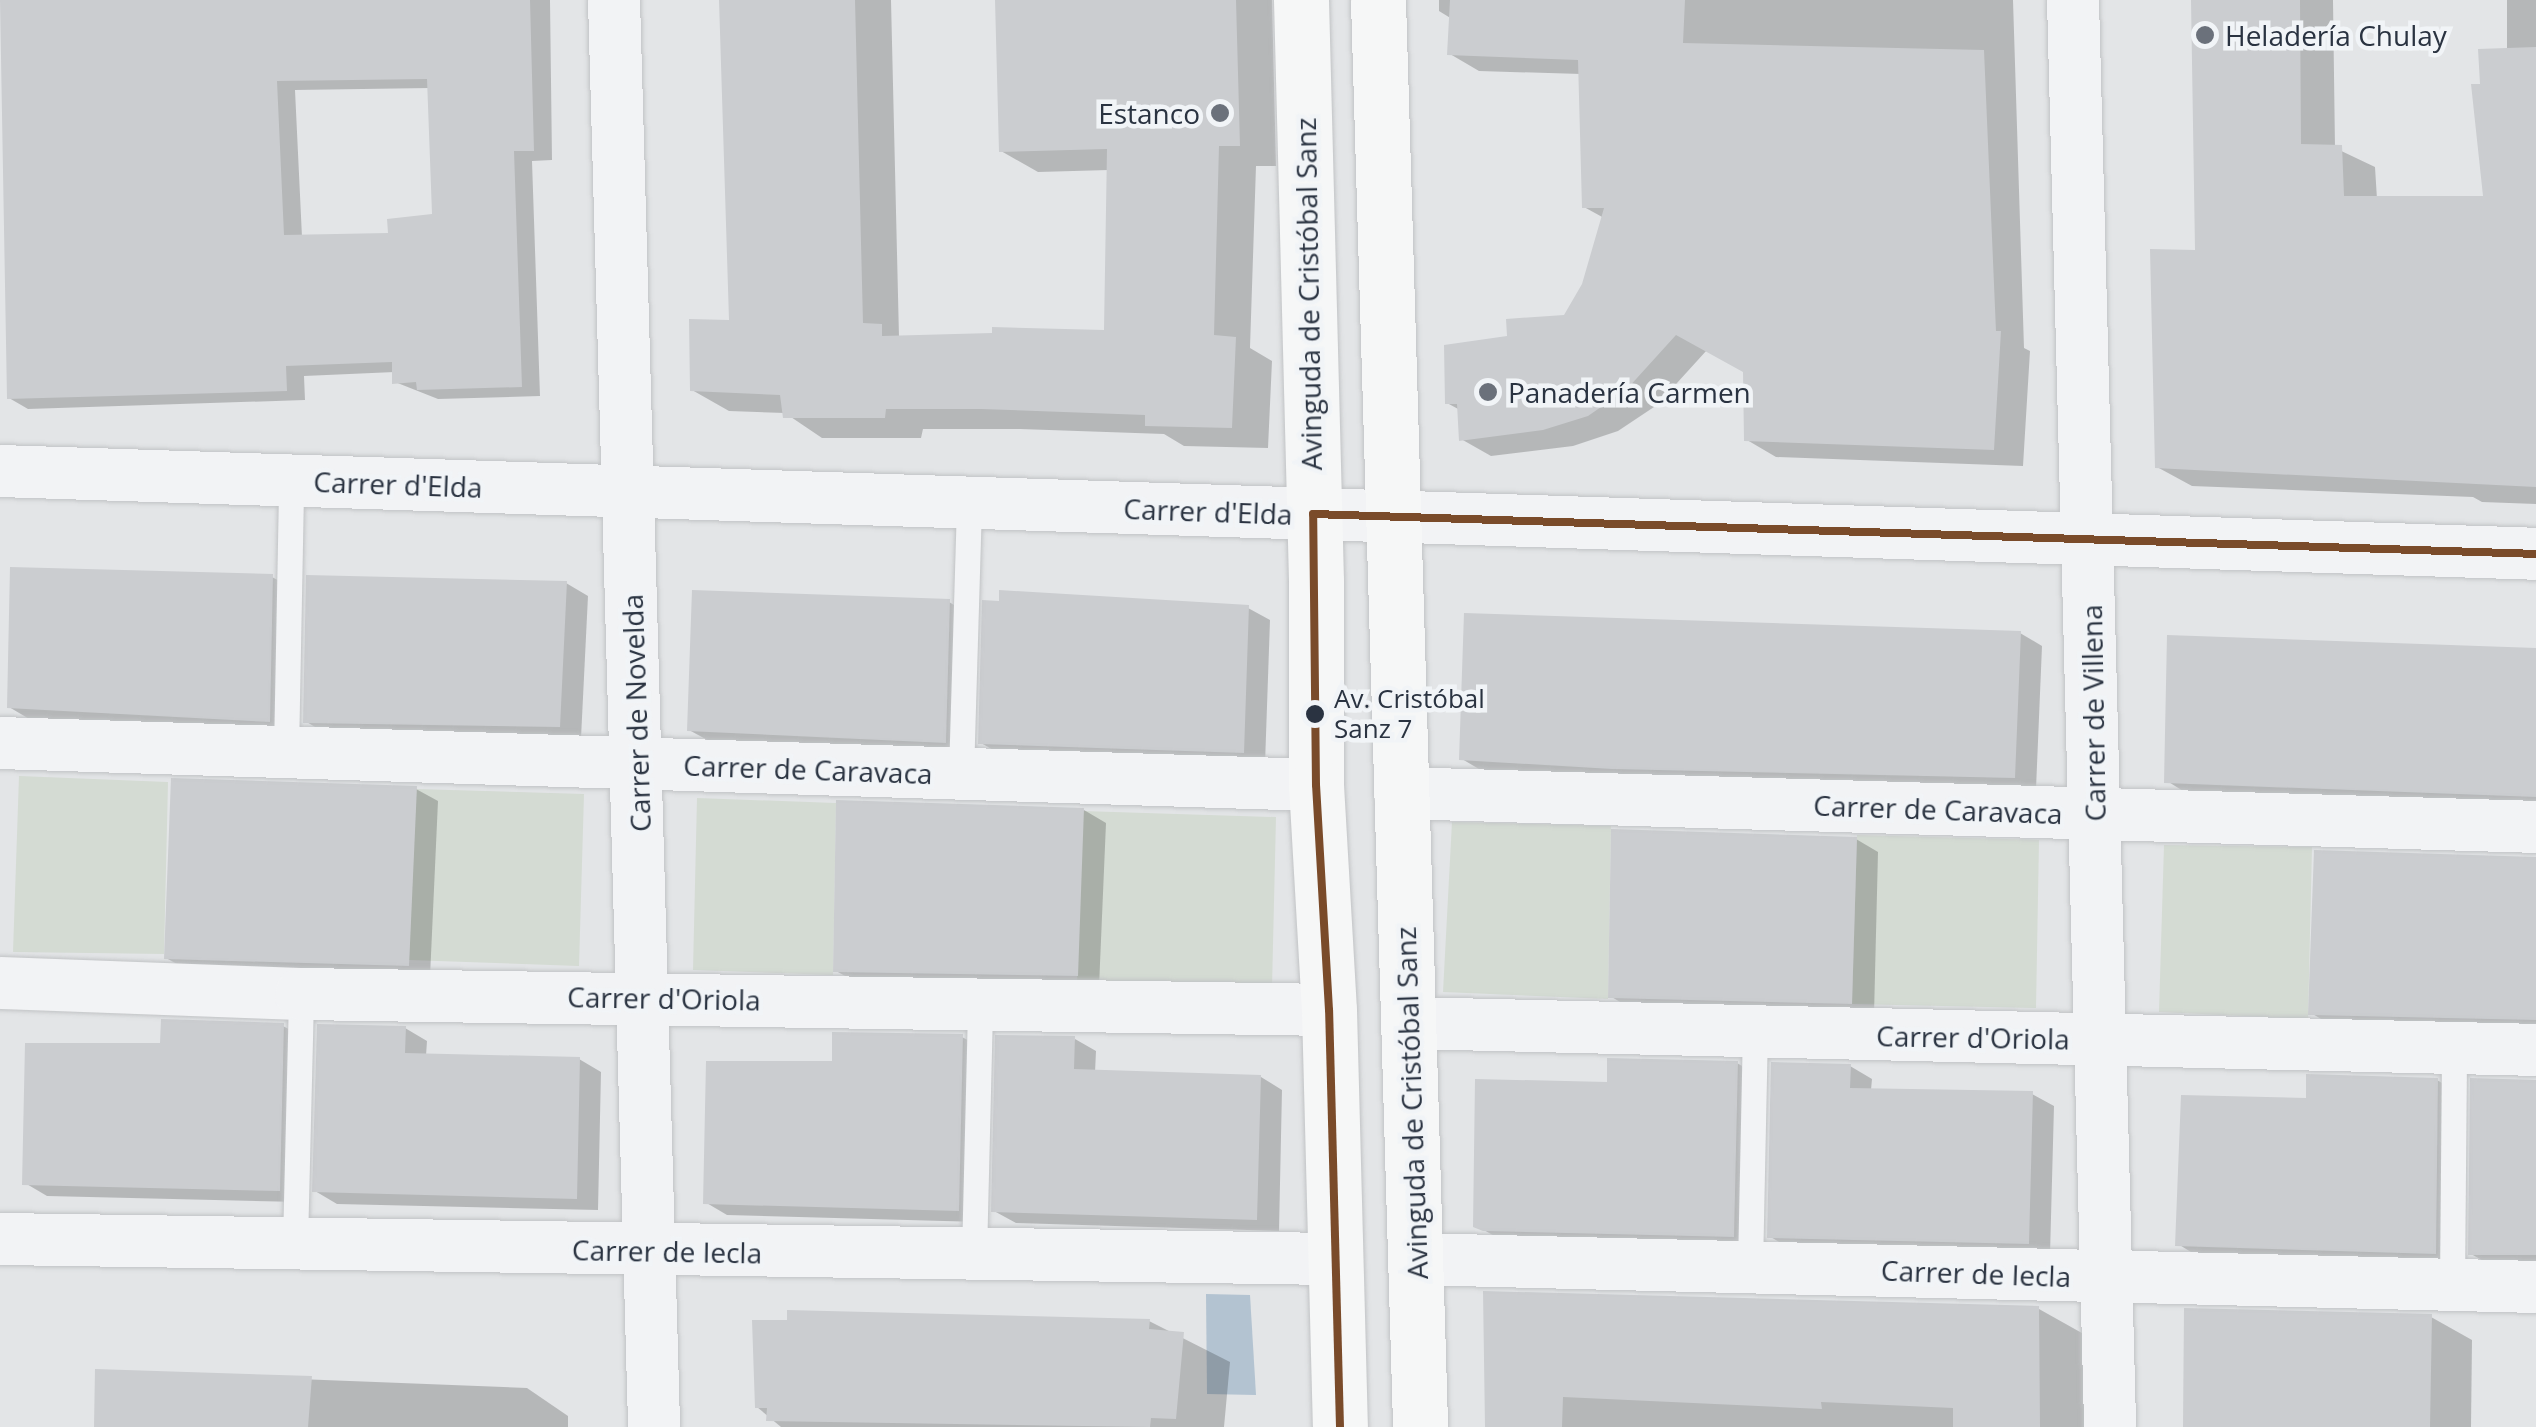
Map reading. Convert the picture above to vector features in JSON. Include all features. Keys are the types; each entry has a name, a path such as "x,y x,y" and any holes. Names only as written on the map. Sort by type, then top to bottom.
{"street":[{"name":"Carrer de Novelda","path":"614,0 654,1427"},
{"name":"Avinguda de Cristóbal Sanz","path":"1301,0 1316,785 1329,1010 1340,1427"},
{"name":"Avinguda de Cristóbal Sanz","path":"1378,0 1420,1427"},
{"name":"Carrer de Villena","path":"2073,0 2110,1427"},
{"name":"Carrer d'Elda","path":"0,472 2536,554"},
{"name":"Carrer de Caravaca","path":"0,743 1316,785"},
{"name":"Carrer de Caravaca","path":"1400,793 2536,828"},
{"name":"Carrer d'Oriola","path":"0,983 301,994 980,1001 1329,1010"},
{"name":"Carrer d'Oriola","path":"1410,1024 2536,1050"},
{"name":"Carrer de Iecla","path":"0,1239 1335,1259"},
{"name":"Carrer de Iecla","path":"1416,1259 2536,1287"}],"lane":[{"path":"286,752 291,481"},
{"path":"961,774 969,503"},
{"path":"295,1243 301,994"},
{"path":"974,1255 980,1001"},
{"path":"1750,1267 1755,1034"},
{"path":"2452,1285 2454,1048"}],"shaded area":[{"path":"19,776 168,782 164,954 13,952"},
{"path":"416,789 584,794 579,966 409,960"},
{"path":"697,798 836,803 833,975 693,970"},
{"path":"1083,811 1276,817 1272,987 1077,981"},
{"path":"1452,822 1611,826 1608,999 1443,992"},
{"path":"1857,835 2039,840 2036,1008 1852,1004"},
{"path":"2164,845 2312,847 2308,1019 2159,1012"}],"water":[{"path":"1206,1294 1250,1295 1256,1395 1207,1394"}],"building":[{"path":"0,0 530,0 534,151 514,151 522,387 417,390 416,382 392,384 392,362 286,366 287,391 7,399","holes":["427,79 432,214 387,219 388,233 284,235 277,81"]},
{"path":"719,0 855,0 863,323 882,324 882,336 992,333 992,327 1104,330 1107,149 999,152 995,0 1236,0 1240,146 1219,146 1214,335 1236,337 1232,428 1145,426 1145,415 981,409 886,409 885,418 783,418 780,395 690,391 689,319 729,320"},
{"path":"1450,0 1685,0 1683,43 1984,50 1996,331 2001,331 1994,450 1744,441 1743,372 1676,335 1627,389 1588,416 1543,430 1459,441 1457,404 1445,404 1444,345 1507,336 1506,319 1564,315 1582,284 1604,208 1582,208 1578,60 1447,55"},
{"path":"2191,0 2300,0 2301,144 2342,145 2344,196 2483,196 2471,84 2480,84 2478,49 2536,47 2536,487 2155,468 2150,249 2195,250"},
{"path":"10,567 273,574 270,722 7,708"},
{"path":"306,575 567,581 560,727 303,723"},
{"path":"692,590 950,599 946,743 687,731"},
{"path":"999,590 1249,605 1244,753 978,744 982,600 999,601"},
{"path":"1464,613 2021,631 2015,778 1612,769 1459,760"},
{"path":"2167,635 2536,648 2536,797 2164,783"},
{"path":"171,778 417,786 409,966 164,959"},
{"path":"836,800 1084,808 1078,976 833,972"},
{"path":"1611,829 1857,837 1852,1004 1608,998"},
{"path":"2314,850 2536,857 2536,1020 2308,1015"},
{"path":"161,1019 284,1023 280,1191 22,1185 25,1043 160,1043"},
{"path":"317,1024 406,1026 405,1053 580,1057 577,1199 312,1192"},
{"path":"832,1032 963,1034 959,1211 703,1204 706,1061 832,1061"},
{"path":"995,1035 1075,1036 1074,1069 1261,1075 1257,1220 991,1212"},
{"path":"1607,1058 1738,1061 1734,1237 1483,1231 1473,1227 1475,1079 1607,1082"},
{"path":"1771,1062 1851,1064 1850,1088 2033,1091 2029,1244 1767,1238"},
{"path":"2306,1074 2438,1078 2436,1254 2175,1246 2181,1095 2306,1098"},
{"path":"2470,1078 2536,1080 2536,1255 2468,1255"},
{"path":"1483,1291 2039,1306 2040,1427 1953,1427 1953,1408 1821,1402 1822,1409 1563,1397 1562,1427 1485,1427"},
{"path":"2184,1308 2432,1314 2430,1427 2183,1427"},
{"path":"787,1310 1150,1319 1149,1329 1184,1332 1176,1419 1151,1418 1150,1427 766,1421 767,1408 755,1408 752,1320 787,1320"},
{"path":"95,1369 312,1376 308,1427 94,1427"}],"transit line":[{"path":"1340,1427 1329,1010 1316,785 1313,514 2536,554"}],"place":[{"name":"Heladería Chulay","path":"2205,35"},
{"name":"Estanco","path":"1220,113"},
{"name":"Panadería Carmen","path":"1488,392"},
{"name":"Av. Cristóbal Sanz 7","path":"1315,714"}]}
